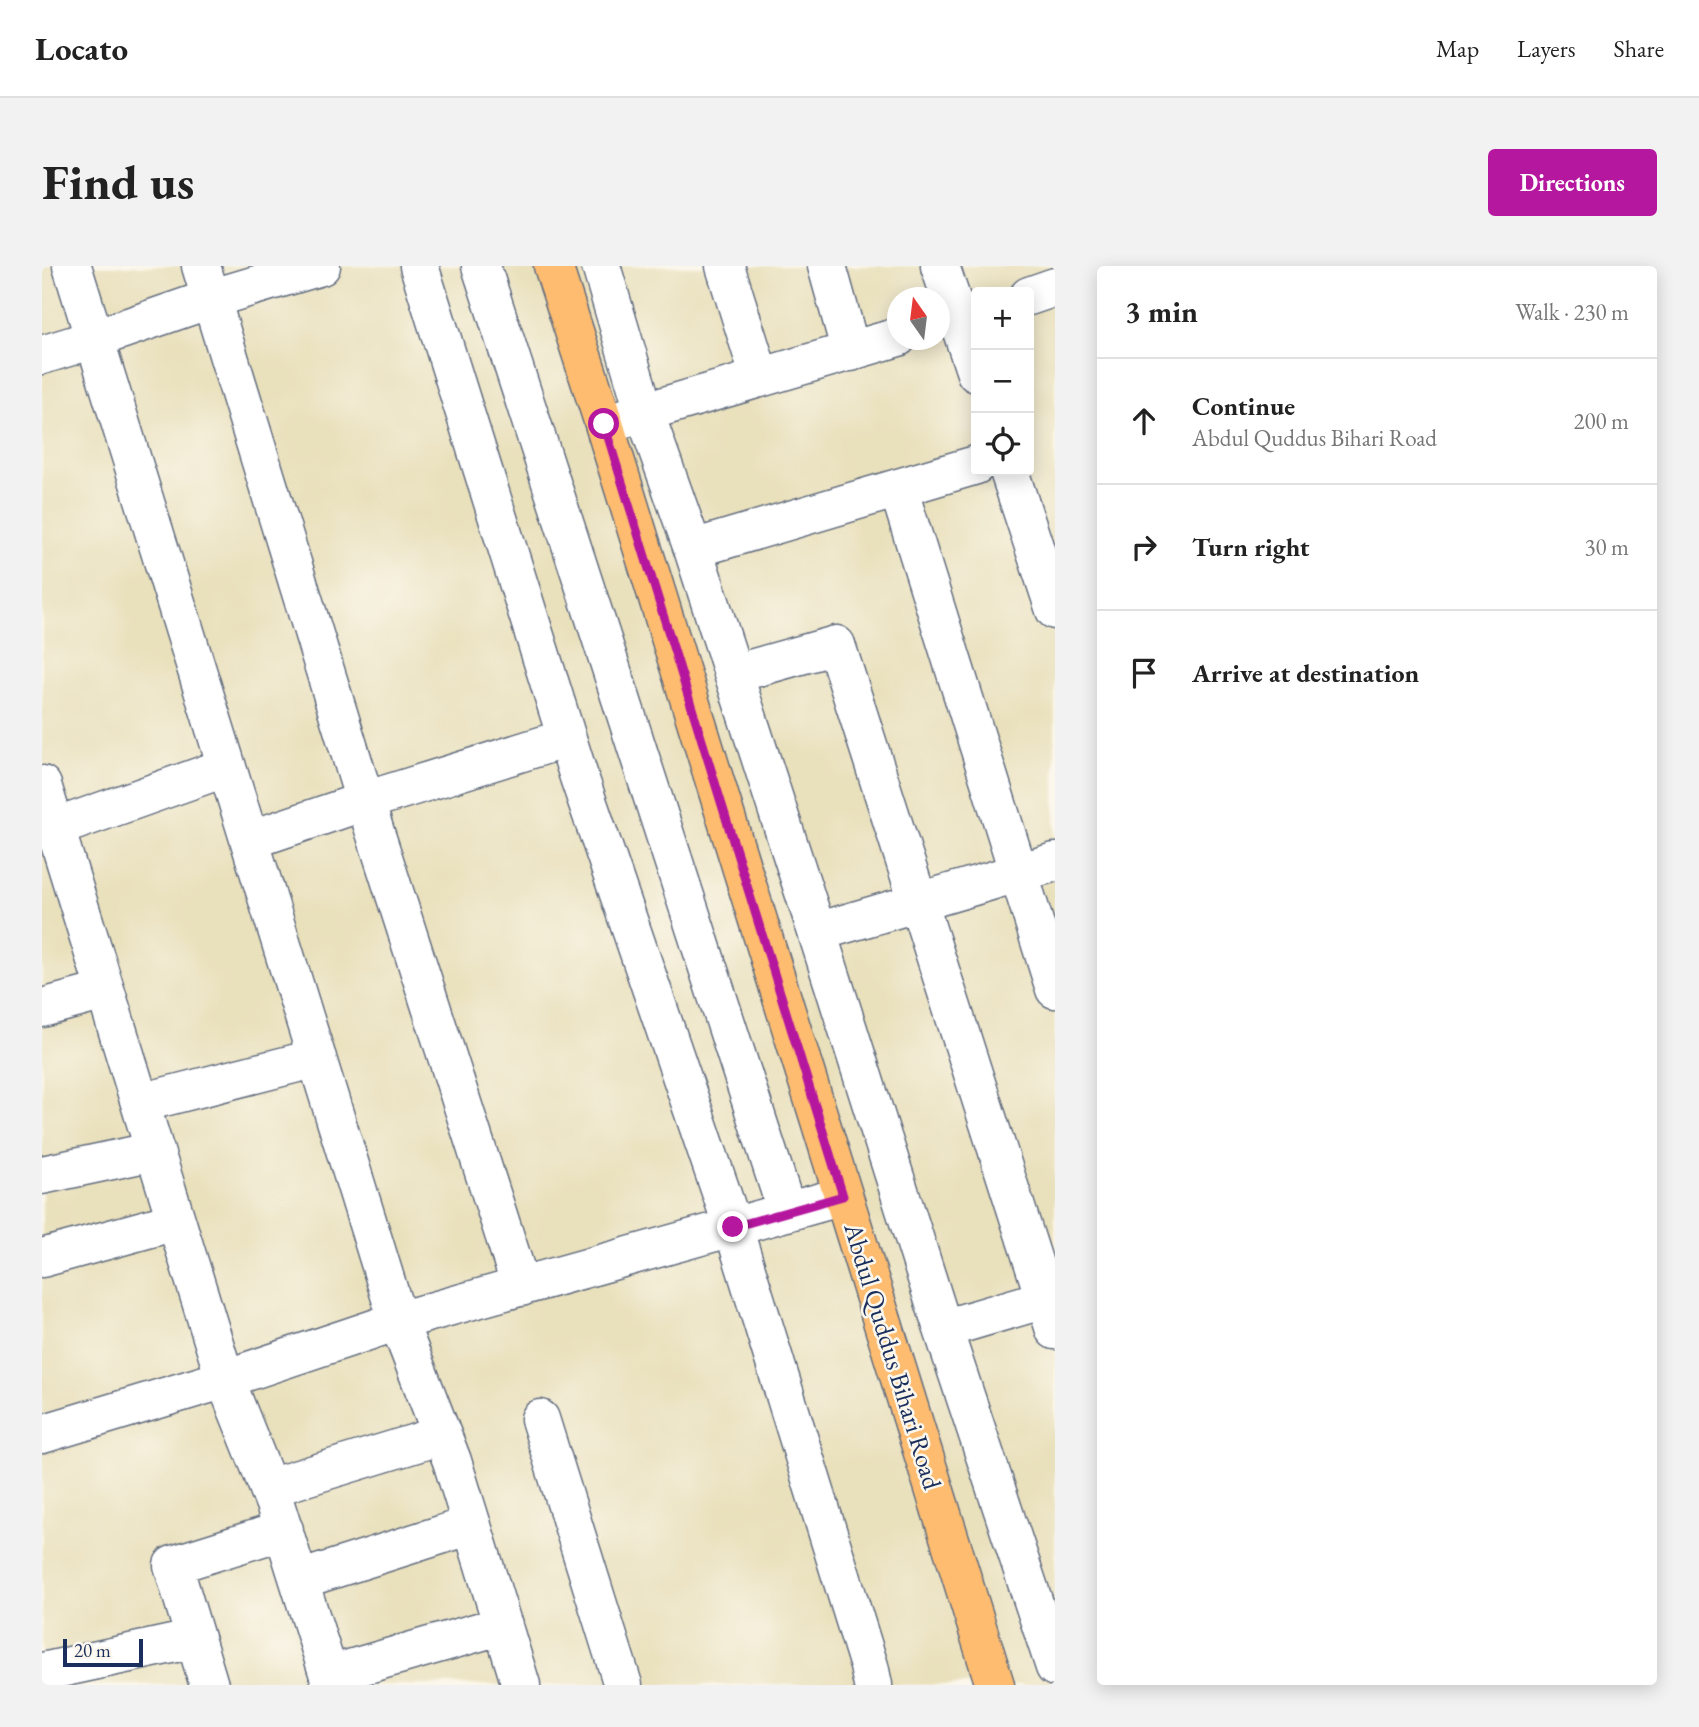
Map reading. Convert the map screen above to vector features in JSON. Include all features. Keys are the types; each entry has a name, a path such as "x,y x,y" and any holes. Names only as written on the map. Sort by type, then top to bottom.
{"main road":[{"name":"Abdul Quddus Bihari Road","path":"553,266 995,1685"}],"street":[{"path":"72,266 398,1321 452,1461 521,1685"},
{"path":"42,355 94,339 206,282 321,266"},
{"path":"419,266 567,738 733,1227 873,1685"},
{"path":"481,266 787,1212"},
{"path":"601,266 644,411 693,549 943,1329 1055,1667"},
{"path":"725,266 760,378"},
{"path":"827,266 851,352"},
{"path":"940,266 971,358"},
{"path":"206,282 365,801 521,1287"},
{"path":"604,424 887,341"},
{"path":"693,549 971,466"},
{"path":"1011,476 1055,610"},
{"path":"898,488 1055,989"},
{"path":"733,674 836,645 1052,1308 943,1329"},
{"path":"250,839 567,738"},
{"path":"55,828 227,767"},
{"path":"42,785 55,828 56,882 105,991 225,1379 284,1530 331,1680 503,1625"},
{"path":"817,932 1055,862"},
{"path":"42,1008 105,991"},
{"path":"140,1104 317,1058"},
{"path":"42,1175 155,1151"},
{"path":"42,1434 225,1379 398,1321 843,1196"},
{"path":"42,1258 176,1221"},
{"path":"540,1419 623,1685"},
{"path":"269,1488 442,1435"},
{"path":"299,1580 472,1525"},
{"path":"209,1685 173,1565 284,1530"},
{"path":"42,1672 195,1639"}],"route":[{"path":"604,424 843,1196 733,1227"}]}
